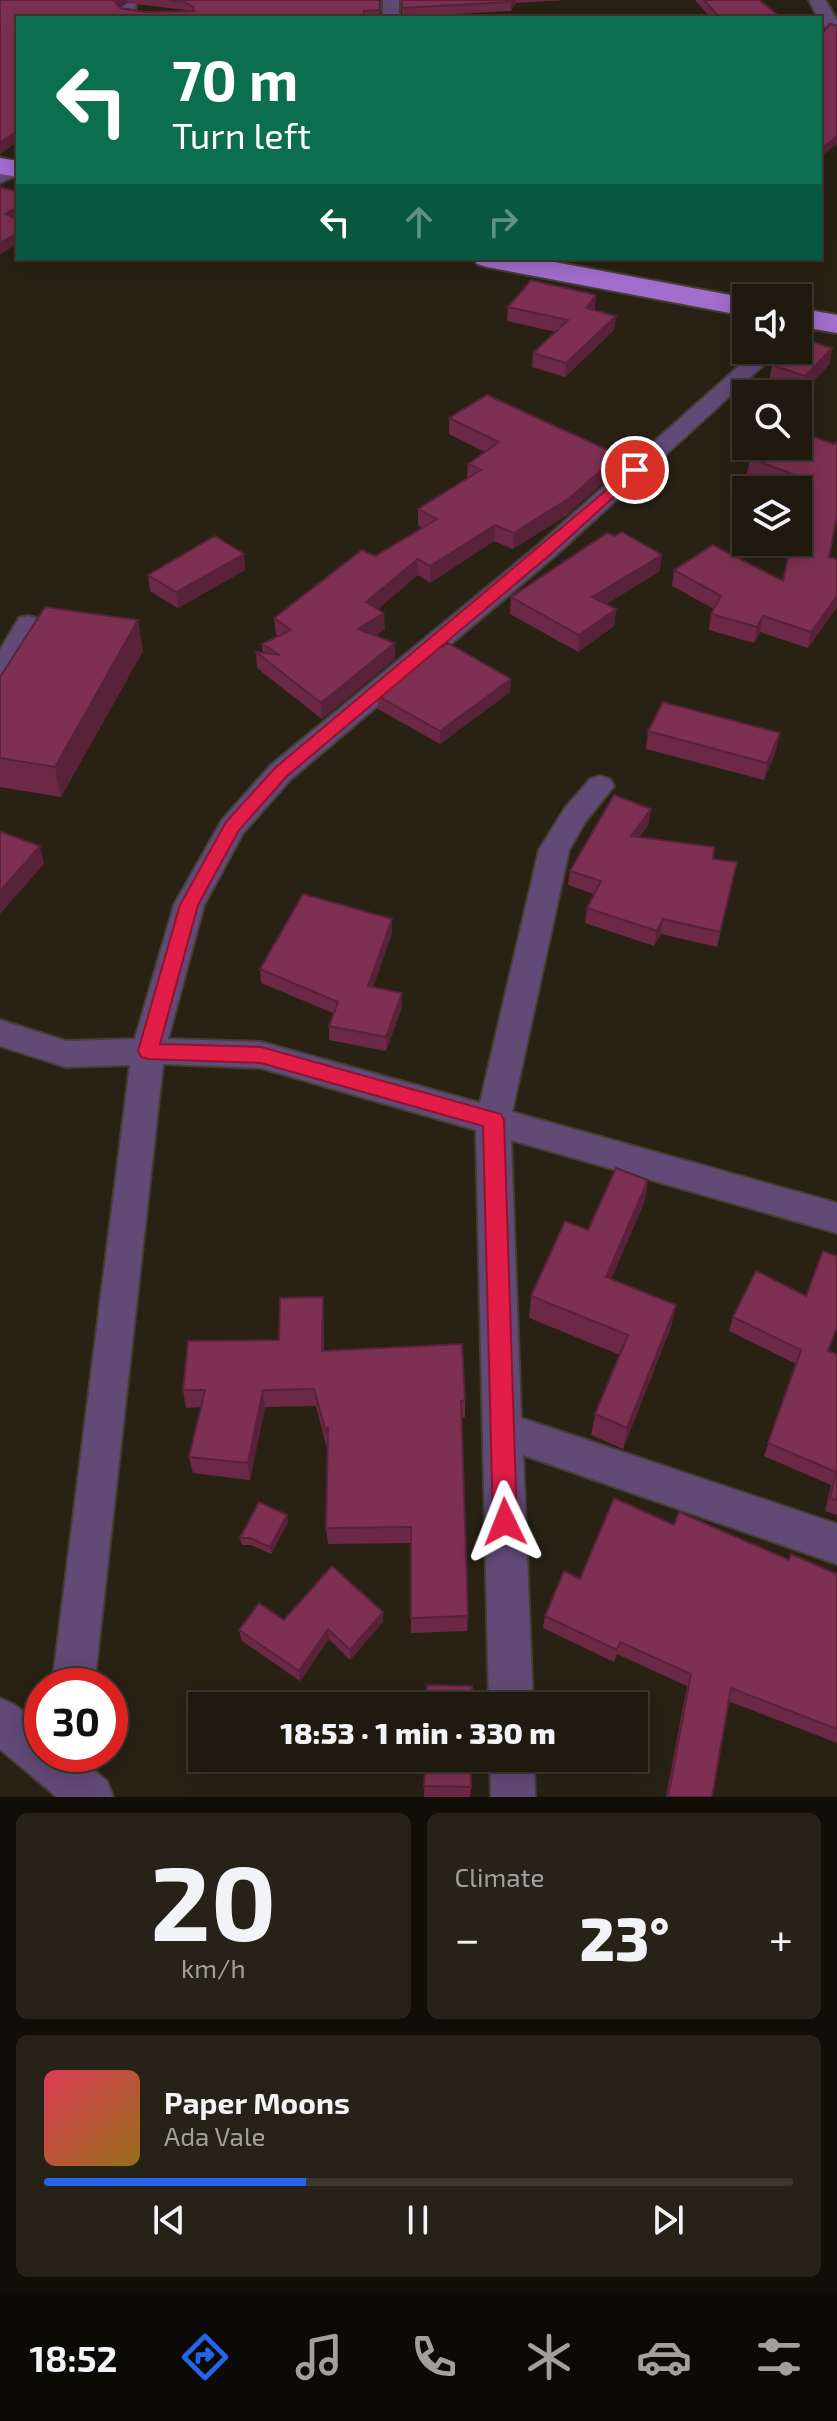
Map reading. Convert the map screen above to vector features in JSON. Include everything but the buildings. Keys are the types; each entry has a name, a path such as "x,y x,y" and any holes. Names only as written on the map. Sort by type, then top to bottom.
{"main road":[{"path":"498,260 732,304"},
{"path":"812,321 837,324"}],"street":[{"path":"817,0 824,16 837,29"},
{"path":"75,1668 148,1051 189,905 232,827 281,772 546,551 753,364"},
{"path":"0,673 28,624"},
{"path":"511,1692 493,1120 554,850 575,815 600,786"},
{"path":"0,1033 66,1054 148,1051 261,1055 837,1218"},
{"path":"502,1430 837,1544"},
{"path":"0,1720 73,1775"},
{"path":"512,1772 513,1797"}],"route":[{"path":"505,1522 493,1120 261,1055 148,1051 189,905 232,827 281,772 546,551 635,470"}]}
